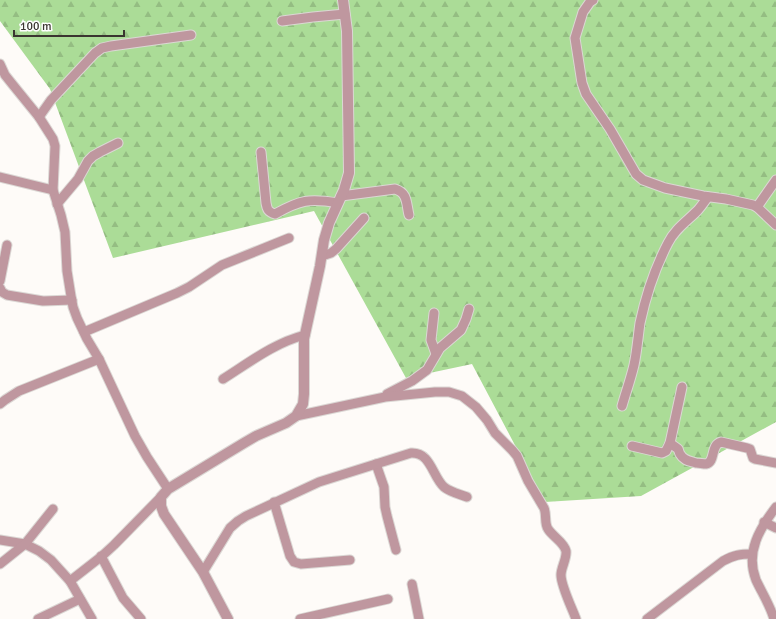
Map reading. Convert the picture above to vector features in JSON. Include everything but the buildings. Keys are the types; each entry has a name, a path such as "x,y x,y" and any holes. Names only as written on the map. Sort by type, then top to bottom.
{"street":[{"path":"296,416 303,404 304,340 324,240 329,223 344,190 349,174 347,39 343,0"},
{"path":"592,0 583,12 575,38 582,83 586,94 610,129 636,174 643,180 665,188 708,197 750,203 758,207 776,225"},
{"path":"282,21 345,14"},
{"path":"39,118 51,100 102,48 190,34"},
{"path":"0,64 12,85 39,118 53,139 55,146 53,190 65,232 72,300 77,318 99,358 135,436 168,489"},
{"path":"57,204 78,179 88,161 93,156 118,143"},
{"path":"262,152 267,210 271,213 275,214 290,205 302,202 339,199 395,189 401,191 405,197 409,215"},
{"path":"0,177 53,190"},
{"path":"758,207 776,180"},
{"path":"622,406 634,365 640,323 652,277 668,242 674,233 699,209 708,197"},
{"path":"322,256 331,253 336,249 364,218"},
{"path":"84,332 177,293 222,265 289,238"},
{"path":"0,281 7,245"},
{"path":"0,288 2,292 7,295 43,301 72,300"},
{"path":"381,398 419,377 427,370 436,354 461,330 469,309"},
{"path":"434,313 431,340 436,354"},
{"path":"223,379 274,346 305,336"},
{"path":"0,404 19,391 99,358"},
{"path":"632,446 662,453 666,452 670,444 682,387"},
{"path":"70,581 114,545 168,489 256,436 286,423 296,416 381,398 435,392 449,392 462,396 476,408 487,420 495,433 517,456 528,481 546,512 546,525 566,550 566,557 561,578 576,619"},
{"path":"670,444 677,448 681,456 688,461 705,464 708,463 715,445 721,442 750,449 753,458 776,463"},
{"path":"202,572 230,528 246,516 319,482 411,453 416,453 423,456 428,461 439,482 444,487 467,497"},
{"path":"376,464 384,487 385,507 396,550"},
{"path":"160,497 164,514 202,572 228,619"},
{"path":"274,502 290,556 294,562 301,564 350,560"},
{"path":"774,619 768,603 756,580 753,569 752,554 764,522 776,507"},
{"path":"0,564 25,544 53,509"},
{"path":"764,522 776,528"},
{"path":"0,540 25,544 39,551 51,560 70,581 92,619"},
{"path":"647,619 731,556 752,554"},
{"path":"101,556 123,598 142,619"},
{"path":"412,584 419,619"},
{"path":"38,619 80,599"},
{"path":"300,619 388,599"}],"green space":[{"path":"0,0 776,0 776,422 641,496 545,502 472,364 406,378 314,211 113,258 50,89 0,21"}]}
